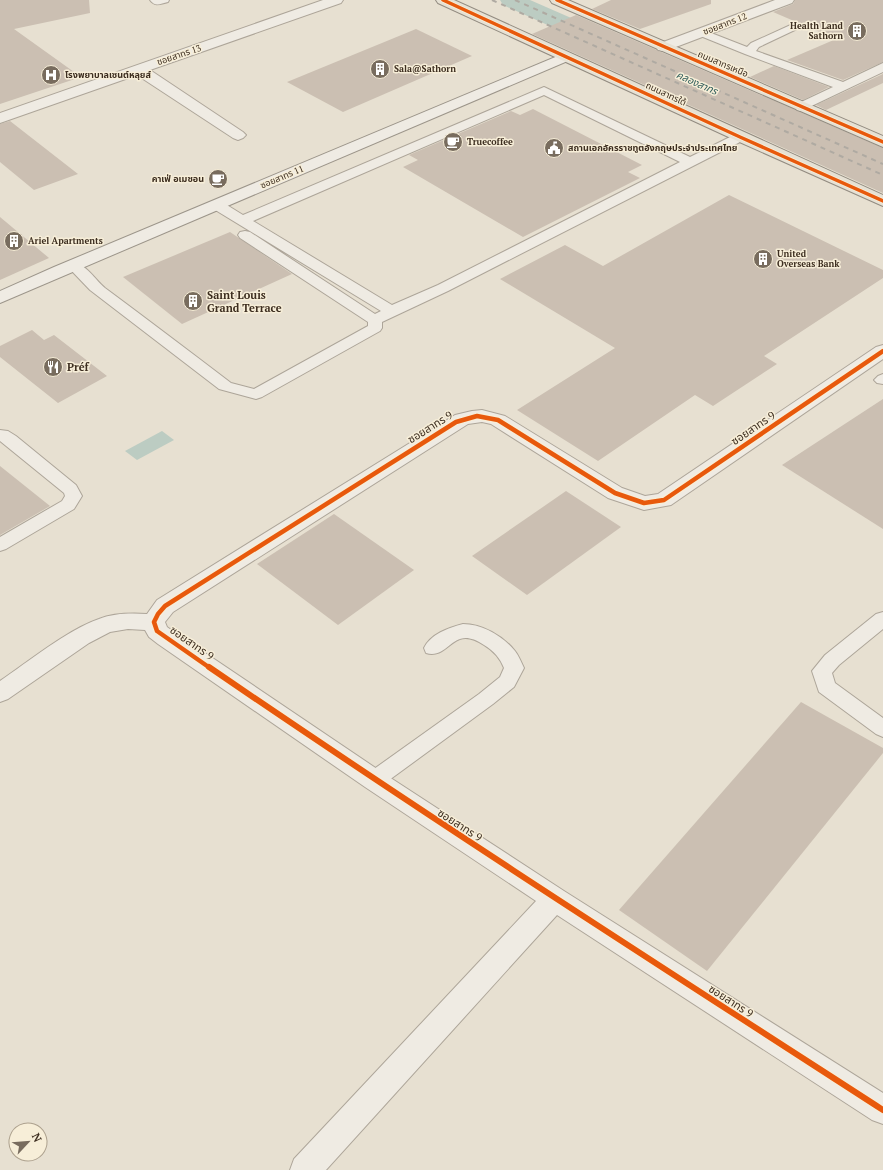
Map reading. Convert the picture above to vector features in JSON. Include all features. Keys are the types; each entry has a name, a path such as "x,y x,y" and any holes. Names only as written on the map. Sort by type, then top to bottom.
{"main road":[{"name":"ถนนสาทรใต้","path":"443,0 740,137 883,201"},
{"name":"ถนนสาทรเหนือ","path":"556,0 883,142"}],"street":[{"name":"ซอยสาทร 13","path":"0,118 336,0"},
{"name":"ซอยสาทร 12","path":"663,47 787,0"},
{"name":"ซอยสาทร 11","path":"0,298 566,57"},
{"path":"138,70 238,135"},
{"name":"ซอยสาทร 9","path":"883,351 664,500 644,503 615,493 498,420 486,415 466,417 165,606 158,614 154,622 157,631 166,638 374,780 555,899 883,1110"},
{"path":"0,693 81,637 105,625 128,621 154,622"},
{"path":"305,1170 555,899"}],"lane":[{"path":"155,0 157,2 164,0"},
{"path":"749,52 755,45 794,26"},
{"path":"702,32 749,52 843,86"},
{"path":"801,107 883,67"},
{"path":"244,220 544,91 690,162"},
{"path":"376,320 391,311 442,288 740,137"},
{"path":"211,207 244,220 391,311"},
{"path":"211,207 376,320"},
{"path":"74,266 95,287 226,386 256,394 375,328 376,320"},
{"path":"0,435 10,440 70,489 74,496 68,505 0,545"},
{"path":"883,619 832,660 822,671 826,687 883,729"},
{"path":"374,780 486,700 507,682 514,668 508,654 493,642 475,633 464,631 446,637 433,648"}],"shaded area":[{"path":"162,431 174,440 137,460 125,451"}],"building":[{"path":"0,0 89,0 90,13 14,29 81,77 0,104"},
{"path":"611,0 711,0 711,4 640,29 592,9"},
{"path":"795,0 883,0 883,62 843,80 787,60 836,39 773,12 793,4"},
{"path":"576,15 883,148 883,193 532,34"},
{"name":"Sala@Sathorn","path":"416,29 472,56 343,112 287,82"},
{"path":"774,66 829,87 803,100 750,77"},
{"path":"883,74 883,83 826,110 816,105"},
{"path":"533,109 642,165 628,172 640,178 523,237 403,167 418,160 409,155 511,111 520,115"},
{"path":"10,121 78,174 34,190 0,162 0,124"},
{"path":"729,195 883,270 883,278 764,356 777,364 713,406 695,395 598,461 517,410 615,348 500,279 565,245 603,266"},
{"name":"Ariel Apartments","path":"0,217 49,258 0,280"},
{"name":"Saint Louis Grand Terrace","path":"230,232 292,274 182,324 123,277"},
{"name":"Préf","path":"32,330 44,340 54,335 107,376 58,403 0,357 0,346"},
{"path":"883,399 883,529 782,465"},
{"path":"0,466 50,506 0,535"},
{"path":"566,491 621,527 527,595 472,556"},
{"path":"334,514 414,570 338,625 257,564"},
{"path":"801,702 883,748 883,753 707,971 619,910"}],"waterway":[{"name":"คลองสาทร","path":"511,0 608,43"}],"railway":[{"path":"492,0 883,175"},
{"path":"515,0 883,164"}],"cycle path":[{"path":"443,0 740,137 883,201"},
{"path":"557,0 883,142"},
{"path":"883,351 664,500 644,503 615,493 498,420 482,416 461,420 165,606 158,614 154,622 157,631 166,638 374,780 555,899 883,1110"}],"place":[{"name":"Health Land Sathorn","path":"857,31"},
{"name":"Sala@Sathorn","path":"380,69"},
{"name":"โรงพยาบาลเซนต์หลุยส์","path":"51,75"},
{"name":"Truecoffee","path":"453,142"},
{"name":"สถานเอกอัครราชทูตอังกฤษประจำประเทศไทย","path":"554,148"},
{"name":"คาเฟ่ อเมซอน","path":"218,179"},
{"name":"Ariel Apartments","path":"14,241"},
{"name":"United Overseas Bank","path":"763,259"},
{"name":"Saint Louis Grand Terrace","path":"193,301"},
{"name":"Préf","path":"53,367"}]}
